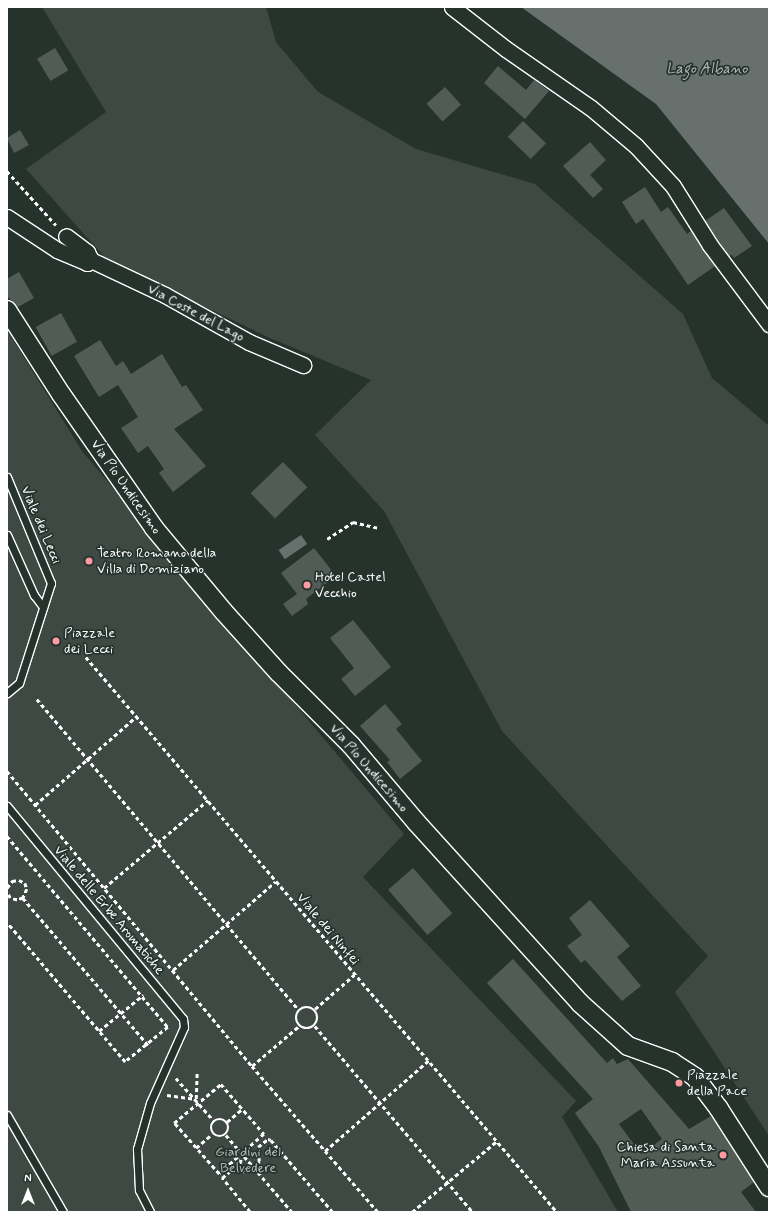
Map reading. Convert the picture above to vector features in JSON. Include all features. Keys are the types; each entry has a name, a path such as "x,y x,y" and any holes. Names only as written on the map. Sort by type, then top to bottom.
{"street":[{"path":"452,7 506,49 591,108 636,146 673,186 710,245 769,324"},
{"name":"Via Coste del Lago","path":"7,217 57,250 86,263 91,260"},
{"name":"Via Coste del Lago","path":"66,236 87,252 91,260 165,294 249,342 303,365"},
{"name":"Via Pio Undicesimo","path":"7,310 61,394 154,528 224,612 280,673 351,745 417,823 580,1003 628,1046 672,1062 695,1078 719,1109 769,1187"}],"lane":[{"name":"Viale dei Lecci","path":"7,477 51,583 43,607"},
{"path":"7,535 34,595 43,607 19,683 7,693"},
{"name":"Viale delle Erbe Aromatiche","path":"7,806 183,1019 182,1032 150,1103 137,1149 140,1190 150,1212"},
{"path":"7,1115 63,1212"}],"path":[{"path":"7,171 66,236"},
{"path":"327,539 353,522 378,528"},
{"name":"Viale dei Ninfei","path":"86,657 208,800 275,882 429,1060 557,1212"},
{"path":"38,699 299,1010"},
{"path":"35,805 137,716"},
{"path":"7,770 252,1066 378,1212"},
{"path":"104,888 208,800"},
{"path":"7,836 168,1027 125,1062 7,923"},
{"path":"7,879 10,883"},
{"path":"7,888 10,883 19,880 25,883 27,893 24,898 14,900 7,892"},
{"path":"173,970 275,882"},
{"path":"24,898 150,1047"},
{"path":"315,1009 354,975"},
{"path":"99,1031 142,995"},
{"path":"307,1006 315,1009 319,1020 315,1026 307,1029 299,1026 296,1016 299,1010 307,1006"},
{"path":"252,1066 299,1026"},
{"path":"315,1026 472,1212"},
{"path":"325,1151 429,1060"},
{"path":"197,1071 197,1101"},
{"path":"176,1078 214,1121"},
{"path":"221,1084 242,1109 264,1134 219,1174 174,1123 197,1101 221,1084"},
{"path":"167,1095 197,1101"},
{"path":"227,1122 242,1109"},
{"path":"222,1119 227,1122 229,1127 226,1136 217,1138 212,1134 211,1125 214,1121 222,1119"},
{"path":"196,1148 212,1134"},
{"path":"226,1136 292,1212"},
{"path":"250,1212 222,1178 234,1168 246,1172 254,1168 259,1161 258,1147 271,1140 333,1212"},
{"path":"412,1212 497,1141"},
{"path":"242,1154 259,1153"},
{"path":"238,1170 242,1154"}],"green space":[{"path":"42,7 266,7 276,42 318,92 416,149 535,184 683,314 712,378 769,426 769,1136 675,992 708,956 502,731 384,511 315,435 371,380 270,338 108,261 26,169 106,112"},
{"name":"Giardini del Belvedere","path":"7,330 82,451 404,834 363,877 576,1101 562,1117 618,1212 7,1212"}],"water":[{"name":"Lago Albano","path":"521,7 769,7 769,244 656,104"},
{"path":"301,535 307,544 285,559 279,550"}],"building":[{"path":"55,48 68,70 50,81 37,59"},
{"path":"498,66 526,90 534,80 549,91 525,119 484,83"},
{"path":"445,87 461,105 442,122 426,104"},
{"path":"523,121 546,143 531,159 508,137"},
{"path":"20,130 29,145 14,153 7,138"},
{"path":"590,142 606,160 590,175 603,189 593,198 563,166"},
{"path":"645,187 661,212 668,207 687,234 691,231 715,266 688,285 643,219 636,224 622,202"},
{"path":"724,208 752,246 734,258 732,255 729,256 705,221"},
{"path":"19,272 34,298 18,307 7,296 7,279"},
{"path":"61,313 77,342 52,356 36,327"},
{"path":"100,340 116,366 123,361 131,374 162,354 182,387 186,385 203,410 174,429 206,466 173,492 159,473 164,469 148,446 138,453 121,428 138,417 118,385 99,397 74,356"},
{"path":"283,462 307,487 275,518 251,493"},
{"name":"Hotel Castel Vecchio","path":"314,548 336,576 306,599 308,604 292,616 283,604 297,594 281,573"},
{"path":"353,620 391,667 355,696 341,679 354,668 330,638"},
{"path":"385,704 402,724 396,729 422,761 400,779 387,762 390,760 360,726"},
{"path":"413,868 452,913 427,935 388,890"},
{"path":"590,900 630,946 617,957 641,986 622,1001 585,960 581,963 567,946 582,935 569,918"},
{"path":"513,959 607,1063 613,1058 617,1064 628,1059 689,1129 711,1116 754,1182 741,1192 756,1212 631,1212 599,1147 575,1113 593,1099 487,983","holes":["641,1109 662,1139 641,1154 619,1124"]}],"place":[{"name":"Teatro Romano della Villa di Domiziano","path":"89,561"},
{"name":"Hotel Castel Vecchio","path":"307,585"},
{"name":"Piazzale dei Lecci","path":"56,641"},
{"name":"Piazzale della Pace","path":"679,1083"},
{"name":"Chiesa di Santa Maria Assunta","path":"723,1155"}]}
